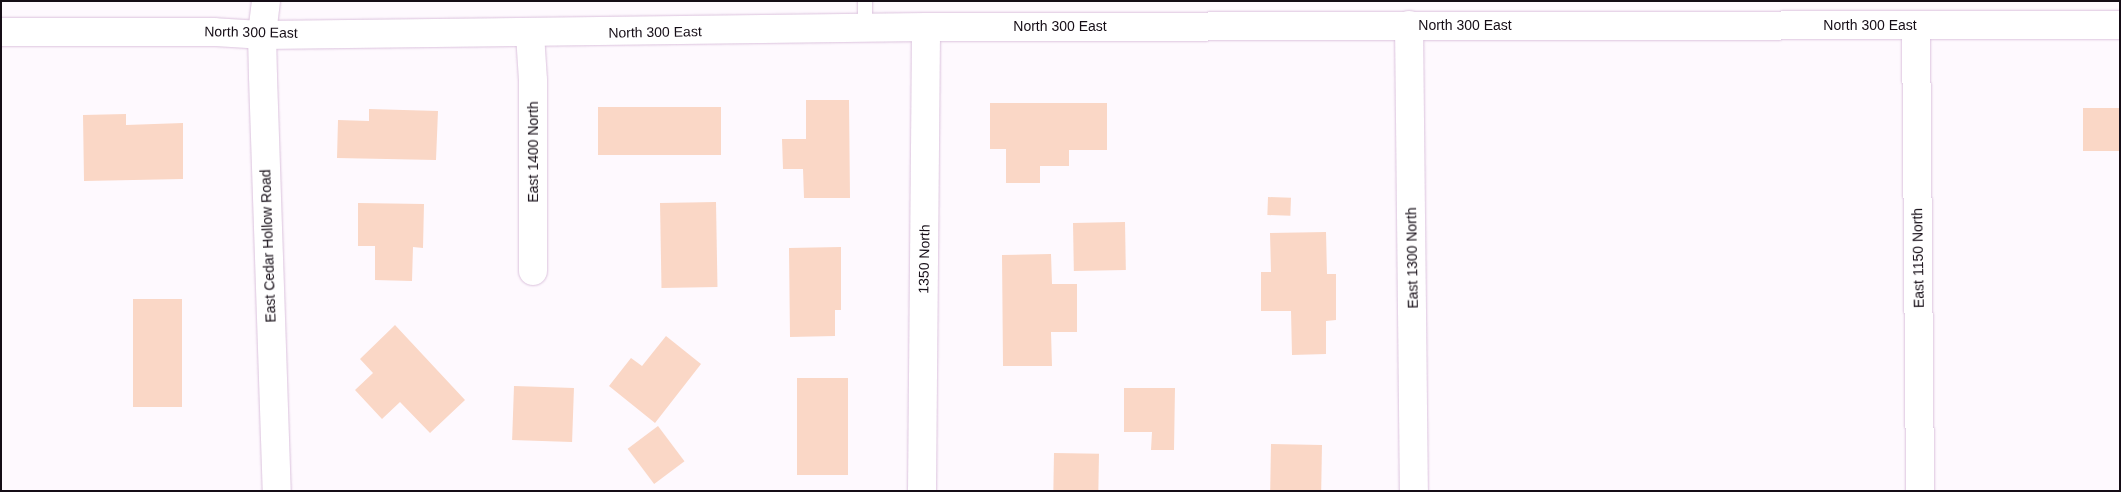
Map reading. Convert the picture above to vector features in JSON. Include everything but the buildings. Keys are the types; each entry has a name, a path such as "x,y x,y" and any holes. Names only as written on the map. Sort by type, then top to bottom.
{"street":[{"name":"East Cedar Hollow Road","path":"266,1 262,35 277,491"},
{"name":"North 300 East","path":"1,32 214,32 262,35 313,32 530,34 926,27 1409,24 2120,25"},
{"name":"East 1300 North","path":"1409,24 1414,491"},
{"name":"East 1150 North","path":"1916,24 1920,491"},
{"name":"1350 North","path":"922,491 926,27"},
{"name":"East 1400 North","path":"530,34 533,81 533,271"}],"lane":[{"path":"865,1 865,29"}]}
